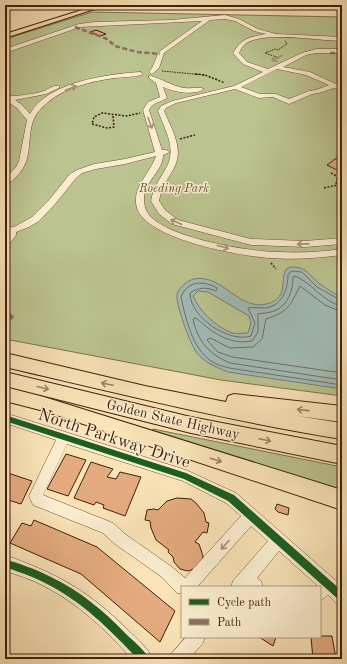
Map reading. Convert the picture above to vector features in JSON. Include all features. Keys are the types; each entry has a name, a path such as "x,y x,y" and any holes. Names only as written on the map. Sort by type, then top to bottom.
{"highway":[{"name":"Golden State Highway","path":"5,360 145,393 296,424 342,431"},
{"name":"Golden State Highway","path":"5,379 191,425 342,455"},
{"path":"145,393 204,396 296,410 342,414"},
{"path":"5,394 44,404 342,500"}],"main road":[{"path":"5,36 104,5"}],"street":[{"path":"5,51 82,25 182,22 229,17 248,27 274,35"},
{"path":"174,102 164,98 159,83 153,73 158,57 162,52 210,18"},
{"path":"182,22 193,24 197,27"},
{"path":"248,27 249,36 239,46 236,51 237,55 244,62 267,71"},
{"path":"246,40 274,35 327,40 342,39"},
{"path":"293,51 313,47 342,47"},
{"path":"342,51 308,53 295,57 248,81 225,83 164,105 160,110 172,140 175,152 173,163 158,186 155,201 159,209 170,219 180,224 251,242 284,244 326,243 342,240"},
{"path":"251,71 279,58"},
{"path":"275,67 308,73 342,88"},
{"path":"8,97 44,93 75,79 90,75 112,72 131,74 140,74 144,72 153,73"},
{"path":"5,183 15,175 22,166 30,119 40,106 52,96 88,82 131,74"},
{"path":"335,85 317,92 311,92 289,102 274,95 259,96 236,82 187,96 164,98 149,105 146,108 147,113 160,153 158,162 144,183 139,200 145,216 159,227 176,234 246,253 270,255 342,252"},
{"path":"159,83 187,96"},
{"path":"44,93 52,96"},
{"path":"8,97 24,110 30,119"},
{"path":"5,244 11,235 8,231 22,227 34,219 46,208 73,176 79,172 94,166 134,160 160,153 175,152"},
{"path":"326,243 331,253"},
{"name":"North Parkway Drive","path":"5,418 186,476 231,498 279,540 324,589 342,597"},
{"path":"64,437 36,496 38,500 108,528 120,539 167,572 182,586"},
{"path":"188,586 251,515"},
{"path":"247,584 279,540"},
{"path":"5,563 32,573 62,587 87,604 144,659"},
{"path":"178,659 196,638"}],"path":[{"path":"279,58 266,53 286,46 286,38"},
{"path":"153,73 196,73 212,77 225,83"},
{"path":"113,116 114,127 107,128 92,124 93,118 98,114 107,113 113,116 130,116 147,113"},
{"path":"172,140 195,135"},
{"path":"331,173 338,177"},
{"path":"336,184 338,177 342,174"},
{"path":"324,188 336,184 342,184"},
{"path":"270,260 272,266 276,269"}],"green space":[{"name":"Roeding Park","path":"92,12 342,17 342,396 221,380 5,339 5,39"},
{"path":"153,429 342,467 342,497 147,438"}],"water":[{"path":"296,267 304,270 320,284 342,298 342,389 228,372 204,359 197,353 191,342 177,300 178,292 186,283 194,279 204,279 214,282 240,299 259,305 270,303 276,300 279,296 286,269","holes":["198,291 208,292 249,316 251,323 248,333 232,333 220,327 204,313 193,296"]}],"building":[{"path":"96,30 106,34 100,36 90,32"},
{"path":"342,154 342,170 339,171 327,165"},
{"path":"66,454 86,460 68,496 47,489"},
{"path":"91,462 113,469 107,477 116,479 120,472 141,477 125,516 103,508 104,505 96,502 94,505 74,498"},
{"path":"5,472 32,481 21,504 5,499"},
{"path":"177,498 191,499 204,513 206,522 209,523 207,533 203,532 195,542 199,544 203,556 201,564 188,571 180,569 174,562 173,557 168,552 169,550 156,540 150,521 145,520 147,510 158,510 167,501"},
{"path":"277,504 289,508 288,515 278,512 275,509"},
{"path":"34,520 97,547 175,611 160,642 81,574 10,543 22,523 31,526"},
{"path":"332,636 336,659 313,659 311,638"},
{"path":"261,638 276,638 273,646"}],"railway":[{"path":"154,5 342,9"}],"marked path":[{"path":"75,27 107,39 115,46 137,52 160,54"},
{"path":"330,53 342,53"},
{"path":"5,312 15,321"}],"cycle path":[{"path":"5,418 186,476 231,498 342,597"},
{"path":"5,563 41,576 84,602 95,610 144,659"}]}
